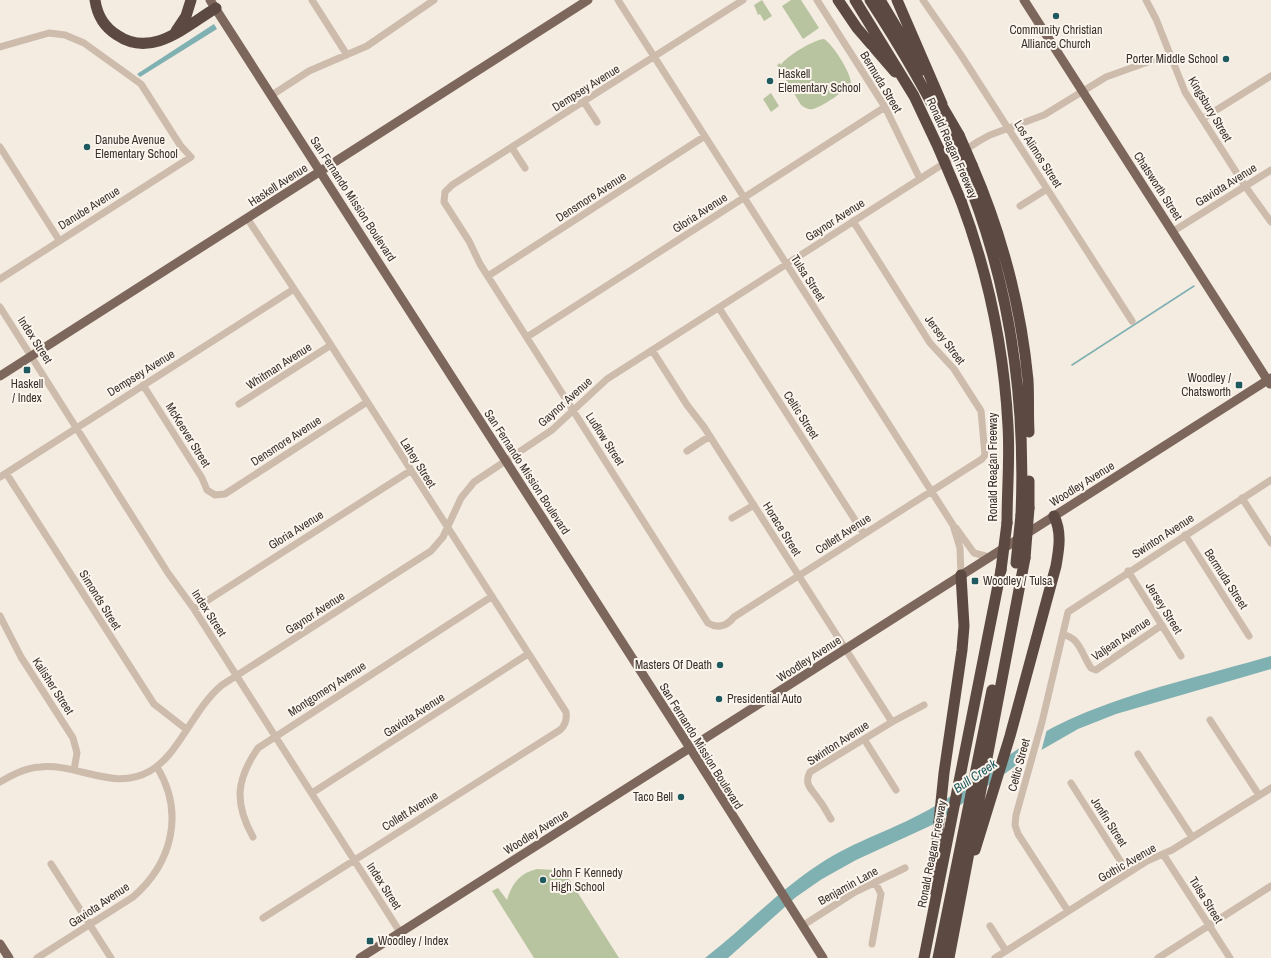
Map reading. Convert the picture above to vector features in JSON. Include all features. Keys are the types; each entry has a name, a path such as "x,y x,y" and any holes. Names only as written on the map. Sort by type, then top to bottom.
{"highway":[{"path":"95,0 98,13 114,34 124,40 137,44 149,44 172,36 213,4"},
{"path":"172,36 186,16 191,0"},
{"path":"838,0 857,28 914,96"},
{"name":"Ronald Reagan Freeway","path":"855,0 914,96 961,201 986,278 996,324 1004,381 1008,427 1007,523 1001,570 924,958"},
{"path":"870,0 955,138"},
{"name":"Ronald Reagan Freeway","path":"880,0 908,44 944,110 967,167 984,193 1009,275 1020,322 1028,380 1025,511 1021,561 969,829 962,886 944,953"},
{"path":"896,0 944,110"},
{"path":"962,886 985,822 1056,566 1059,537 1058,524 1054,516"},
{"path":"928,939 936,842 964,626 960,575"},
{"path":"944,953 969,829"}],"main road":[{"name":"Haskell Avenue","path":"0,376 588,0"},
{"name":"Chatsworth Street","path":"1024,0 1172,232 1270,381"},
{"name":"San Fernando Mission Boulevard","path":"213,4 823,958"},
{"name":"Woodley Avenue","path":"360,958 845,650 960,575 1270,381"},
{"path":"0,944 9,958"}],"street":[{"path":"312,0 347,55"},
{"path":"272,95 309,71 347,55 381,37 423,3 434,0"},
{"name":"Tulsa Street","path":"618,0 953,525 960,548 960,575"},
{"name":"Dempsey Avenue","path":"444,197 447,189 452,185 743,0"},
{"name":"Bermuda Street","path":"818,0 886,107 920,179"},
{"name":"Los Alimos Street","path":"923,0 1008,128 1132,321"},
{"name":"Kingsbury Street","path":"1146,0 1156,19 1185,92 1245,186 1271,222"},
{"name":"Danube Avenue","path":"0,47 42,34 57,33 72,37 95,50 141,84 180,145 190,157 188,160 182,162 0,279"},
{"name":"Gaynor Avenue","path":"0,782 21,772 41,767 74,770 118,780 134,778 157,767 170,754 209,696 423,558 437,545 447,529 465,492 480,476 552,430 607,379 979,142 1008,128 1044,115 1106,77 1170,54"},
{"path":"1202,119 1271,76"},
{"path":"584,102 597,122"},
{"name":"Gloria Avenue","path":"527,337 886,107"},
{"name":"Densmore Avenue","path":"488,276 705,136"},
{"path":"0,147 59,240"},
{"path":"512,148 525,168"},
{"name":"Gaviota Avenue","path":"1172,232 1271,170"},
{"path":"1020,206 1047,188"},
{"name":"Ludlow Street","path":"444,197 446,207 469,241 488,276 704,617 708,623 716,627"},
{"name":"Lahey Street","path":"247,218 566,712 566,721"},
{"name":"Jersey Street","path":"853,221 930,343 954,369 981,411 986,451 982,459"},
{"name":"Dempsey Avenue","path":"3,475 294,289"},
{"name":"Index Street","path":"0,306 32,355 75,428 168,573 194,608 400,932"},
{"name":"Celtic Street","path":"719,308 864,534"},
{"name":"Whitman Avenue","path":"239,404 331,346"},
{"name":"Horace Street","path":"652,350 754,504 845,650 892,722"},
{"name":"McKeever Street","path":"143,385 202,478 207,490 215,495"},
{"name":"Densmore Avenue","path":"215,495 225,494 367,402"},
{"path":"687,451 710,436"},
{"name":"Collett Avenue","path":"716,627 725,625 734,617 982,459"},
{"name":"Gloria Avenue","path":"194,608 410,470"},
{"name":"Simonds Street","path":"3,475 154,704 186,729"},
{"name":"Swinton Avenue","path":"1068,612 1128,571 1271,480"},
{"path":"1242,498 1271,543"},
{"path":"732,518 754,504"},
{"path":"953,525 974,552 989,557"},
{"name":"Bermuda Street","path":"1185,535 1249,636"},
{"name":"Jersey Street","path":"1128,571 1181,656"},
{"name":"Montgomery Avenue","path":"253,837 243,816 239,794 246,767 254,752 264,742 491,597"},
{"name":"Celtic Street","path":"1068,612 1032,760 1016,815 1016,829 1068,911"},
{"name":"Kalisher Street","path":"0,616 21,657 73,738 77,753 74,770"},
{"name":"Valjean Avenue","path":"1063,635 1074,639 1087,659 1090,668 1096,670 1162,625"},
{"name":"Gaviota Avenue","path":"312,793 528,654"},
{"name":"Swinton Avenue","path":"831,820 818,798 809,788 808,777 815,768 892,722 924,705"},
{"path":"1210,720 1259,795"},
{"name":"Collett Avenue","path":"263,918 560,730 566,721"},
{"path":"864,739 896,790"},
{"path":"1138,754 1192,837"},
{"name":"Gaviota Avenue","path":"37,958 133,897 145,887 152,878 164,857 170,833 172,812 168,789 157,767"},
{"name":"Jonfin Street","path":"1071,783 1128,873"},
{"name":"Gothic Avenue","path":"995,958 1128,873 1192,837 1271,788"},
{"name":"Tulsa Street","path":"1163,854 1230,958"},
{"path":"51,864 111,958"},
{"name":"Benjamin Lane","path":"802,926 856,892 905,868"},
{"path":"872,944 880,894 875,882"},
{"path":"1158,958 1271,886"},
{"path":"990,926 1006,951"}],"green space":[{"path":"762,0 772,16 764,21 760,14 758,15 754,5"},
{"path":"791,0 801,0 819,28 803,39 782,6"},
{"path":"824,39 832,46 848,72 851,83 845,90 828,102 817,108 808,109 801,105 777,65 780,63 781,65 794,53 807,45"},
{"path":"771,93 779,106 771,112 763,99"},
{"path":"537,869 554,870 569,879 619,958 534,958 492,891 498,888 507,900 511,889 521,876"}],"water":[{"path":"214,24 217,29 140,77 137,74"},
{"path":"1271,656 1271,669 1116,714 1078,729 1024,760 932,825 856,860 822,879 796,897 728,958 705,958 775,898 818,865 847,848 935,806 1020,747 1056,726 1099,707 1147,691"}],"pier":[{"path":"1047,729 1041,752 1025,761 1032,737"}],"waterway":[{"path":"1072,365 1194,286"}],"place":[{"name":"Community Christian Alliance Church","path":"1056,16"},
{"name":"Porter Middle School","path":"1226,59"},
{"name":"Haskell Elementary School","path":"770,81"},
{"name":"Danube Avenue Elementary School","path":"87,147"},
{"name":"Haskell / Index","path":"27,370"},
{"name":"Woodley / Chatsworth","path":"1239,385"},
{"name":"Woodley / Tulsa","path":"975,581"},
{"name":"Masters Of Death","path":"720,665"},
{"name":"Presidential Auto","path":"719,699"},
{"name":"Taco Bell","path":"681,797"},
{"name":"John F Kennedy High School","path":"543,880"},
{"name":"Woodley / Index","path":"370,941"}],"water label":[{"name":"Bull Creek","path":"975,776"}]}
